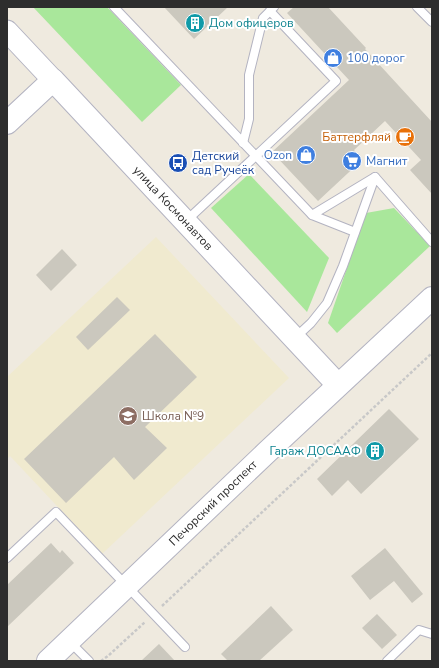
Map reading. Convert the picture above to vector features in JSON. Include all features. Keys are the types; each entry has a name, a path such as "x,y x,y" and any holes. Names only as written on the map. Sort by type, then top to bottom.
{"main road":[{"path":"7,123 53,80"},
{"name":"улица Космонавтов","path":"53,80 338,385"},
{"name":"Печорский проспект","path":"48,661 338,385 432,298"}],"street":[{"name":"улица Космонавтов","path":"7,31 53,80"}],"lane":[{"path":"114,7 312,215 355,232"},
{"path":"418,7 432,22"},
{"path":"186,222 336,81 272,9 263,18 249,75 249,119 243,143"},
{"path":"312,215 375,177"},
{"path":"295,338 311,323 326,303 343,266 375,177"},
{"path":"375,177 432,242"},
{"path":"7,558 56,512 185,647"},
{"path":"387,661 419,630 432,634"},
{"path":"69,641 89,661"}],"path":[{"path":"101,661 154,614 432,353"}],"shaded area":[{"name":"Школа №9","path":"156,237 289,378 102,554 10,456 7,459 7,375 8,376"}],"green space":[{"path":"33,7 107,7 181,85 142,122"},
{"path":"249,174 329,258 307,312 211,208"},
{"path":"394,208 430,246 337,333 328,323 366,213"}],"building":[{"name":"Дом офицеров","path":"164,7 228,7 194,39"},
{"path":"294,7 328,7 432,122 432,194 410,170 421,160 385,121 354,150 362,160 318,201 272,152 349,80 287,13"},
{"path":"62,249 77,265 51,291 36,275"},
{"path":"117,297 130,310 88,350 76,337"},
{"path":"155,334 197,377 145,427 167,448 134,480 114,457 66,503 24,459"},
{"name":"Гараж ДОСААФ","path":"389,409 419,439 361,494 348,480 332,496 317,479"},
{"path":"51,543 60,553 62,550 74,563 7,627 7,585"},
{"path":"385,548 423,594 412,603 394,581 370,600 351,576"},
{"path":"271,606 293,630 259,661 228,661 221,654"},
{"path":"377,614 397,635 382,649 362,628"},
{"path":"159,644 175,661 141,661"}],"place":[{"name":"Дом офицеров","path":"195,23"},
{"name":"100 дорог","path":"333,58"},
{"name":"Баттерфляй","path":"405,137"},
{"name":"Ozon","path":"306,155"},
{"name":"Магнит","path":"352,161"},
{"name":"Детский сад Ручеёк","path":"178,163"},
{"name":"Школа №9","path":"128,416"},
{"name":"Гараж ДОСААФ","path":"375,451"}]}
